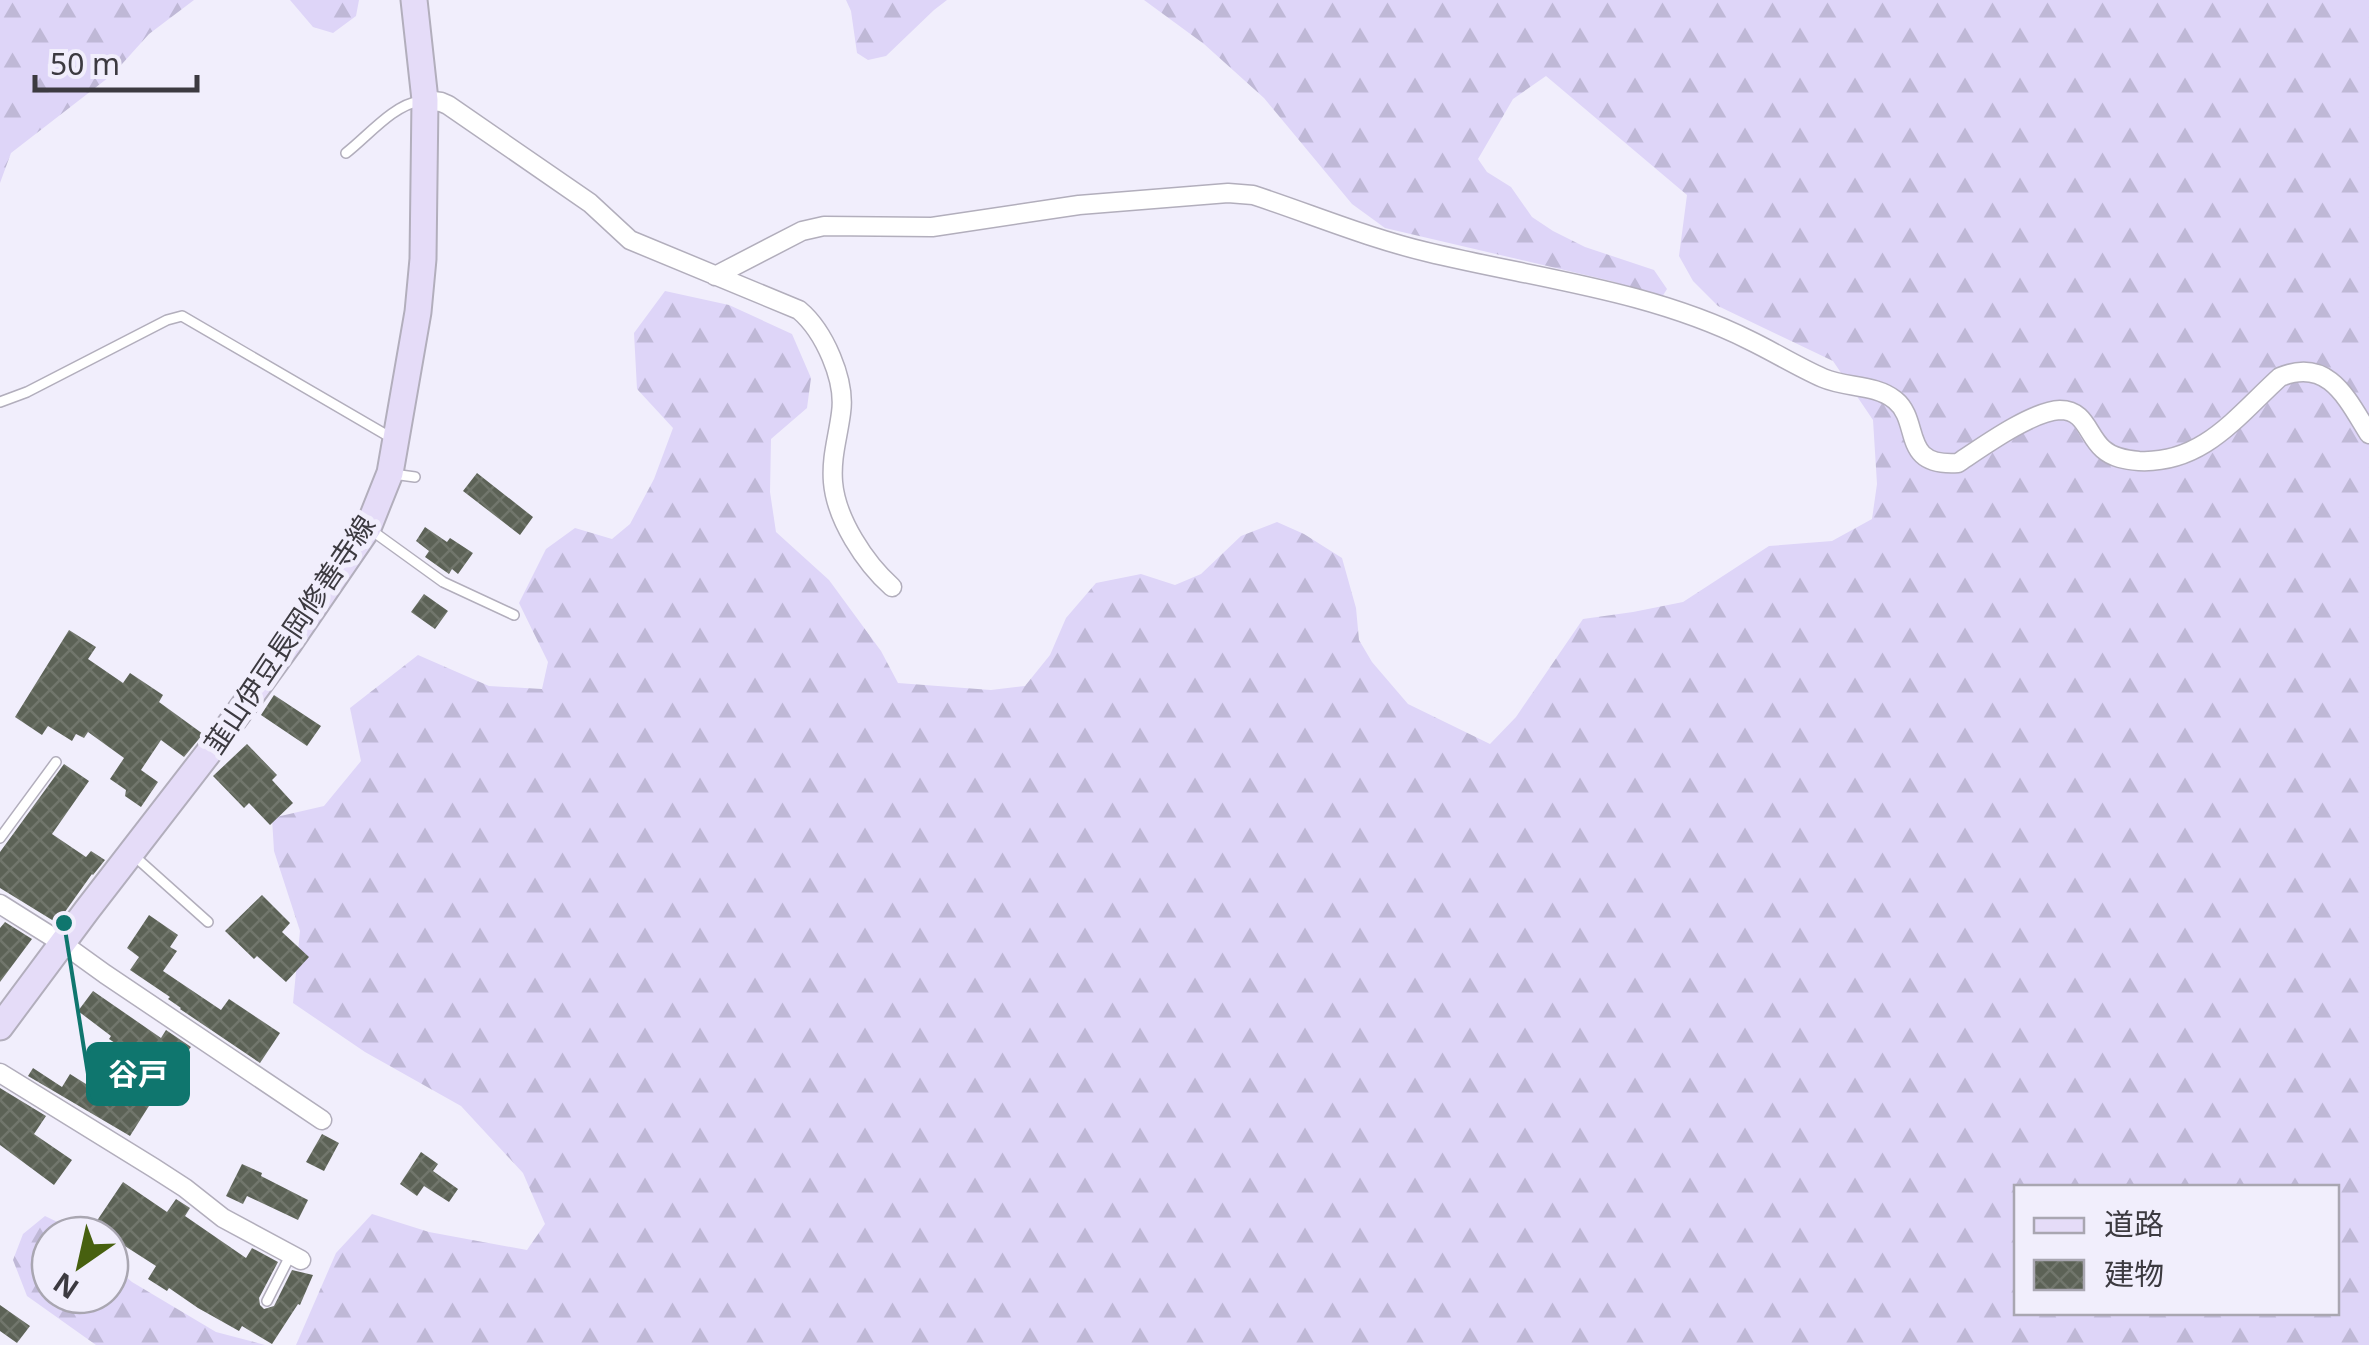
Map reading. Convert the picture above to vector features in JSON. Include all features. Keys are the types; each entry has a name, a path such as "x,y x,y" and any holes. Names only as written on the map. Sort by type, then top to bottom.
{"main road":[{"name":"韮山伊豆長岡修善寺線","path":"0,1027 258,688 403,475 397,441 423,258 425,100 414,0"}],"street":[{"path":"425,100 448,105 590,203 630,240 799,310 814,322 838,376 842,410 833,454 833,486 848,530 878,575 892,587"},
{"path":"715,276 802,231 824,226 932,226 1110,202 1228,192 1254,194 1408,247 1625,296 1719,325 1824,378 1892,398 1900,405 1923,454 1944,464 1958,463 2033,417 2061,410 2080,416 2105,451 2121,459 2168,460 2214,440 2280,377 2303,370 2329,379 2342,390 2369,434"},
{"path":"0,904 322,1120"},
{"path":"0,1073 186,1188 223,1218 296,1257"}],"lane":[{"path":"346,153 397,109 425,100"},
{"path":"0,402 182,316 397,441"},
{"path":"368,528 442,582 514,615"},
{"path":"0,838 56,762"},
{"path":"131,853 208,922"},
{"path":"267,1301 296,1257"}],"green space":[{"path":"0,0 194,0 149,34 113,74 11,153 0,183"},
{"path":"290,0 359,0 356,16 333,33 313,27"},
{"path":"846,0 947,0 886,56 868,60 857,53"},
{"path":"1144,0 2369,0 2369,1345 296,1345 336,1253 372,1214 429,1232 527,1250 545,1224 523,1173 461,1106 365,1052 293,1003 300,931 274,851 272,818 324,806 361,761 350,708 418,655 489,686 542,689 548,662 519,603 546,549 575,528 612,539 630,524 654,479 673,428 637,389 634,333 665,291 729,305 792,334 811,378 807,408 771,439 770,492 776,532 829,580 881,651 898,683 991,690 1025,686 1050,655 1066,618 1096,583 1141,574 1175,585 1201,574 1241,536 1277,522 1342,558 1356,608 1359,640 1372,662 1408,704 1490,744 1516,717 1583,619 1683,602 1769,546 1832,541 1872,519 1877,484 1873,420 1833,361 1718,306 1693,281 1679,256 1687,195 1546,76 1513,99 1478,159 1487,172 1511,187 1532,217 1553,231 1585,247 1654,270 1667,289 1662,297 1611,281 1385,228 1352,204 1264,98 1204,44"},
{"path":"30,1228 30,1298 13,1260 23,1234"},
{"path":"130,1280 216,1332 265,1345 96,1345 54,1315 130,1315"}],"building":[{"path":"477,473 533,517 520,535 463,491"},
{"path":"425,527 473,553 458,574 452,569 449,574 425,557 429,551 416,541"},
{"path":"424,594 448,611 435,629 411,612"},
{"path":"69,630 96,647 88,659 123,683 130,673 163,695 159,702 203,734 184,757 161,740 141,770 158,782 141,807 110,779 124,758 88,732 84,738 76,734 72,741 48,726 42,735 15,717"},
{"path":"274,695 321,726 307,746 261,715"},
{"path":"247,744 277,775 272,780 293,803 270,825 249,803 244,808 213,776"},
{"path":"64,764 89,781 52,834 86,857 91,851 105,860 57,923 0,888 0,852"},
{"path":"262,895 290,923 282,932 309,957 286,982 225,931"},
{"path":"149,915 178,935 170,947 177,951 163,971 221,1010 229,999 280,1033 260,1063 130,970 139,957 127,948"},
{"path":"5,922 32,939 0,982 0,928"},
{"path":"93,991 161,1038 166,1030 191,1047 130,1136 28,1076 33,1068 62,1087 70,1074 118,1104 142,1061 78,1011"},
{"path":"0,1088 46,1116 34,1134 72,1160 54,1185 0,1145"},
{"path":"322,1134 339,1143 324,1171 306,1162"},
{"path":"421,1152 438,1164 433,1171 458,1189 449,1202 424,1186 417,1196 400,1184"},
{"path":"242,1164 308,1200 298,1220 247,1196 243,1204 226,1196"},
{"path":"123,1182 167,1212 176,1199 190,1208 185,1216 246,1258 252,1248 278,1262 259,1298 264,1309 274,1306 292,1270 313,1275 300,1305 272,1344 242,1326 239,1331 148,1279 156,1266 130,1249 130,1215 101,1215"},
{"path":"0,1305 30,1326 17,1343 0,1331"}],"place":[{"name":"谷戸","path":"64,923"}]}
